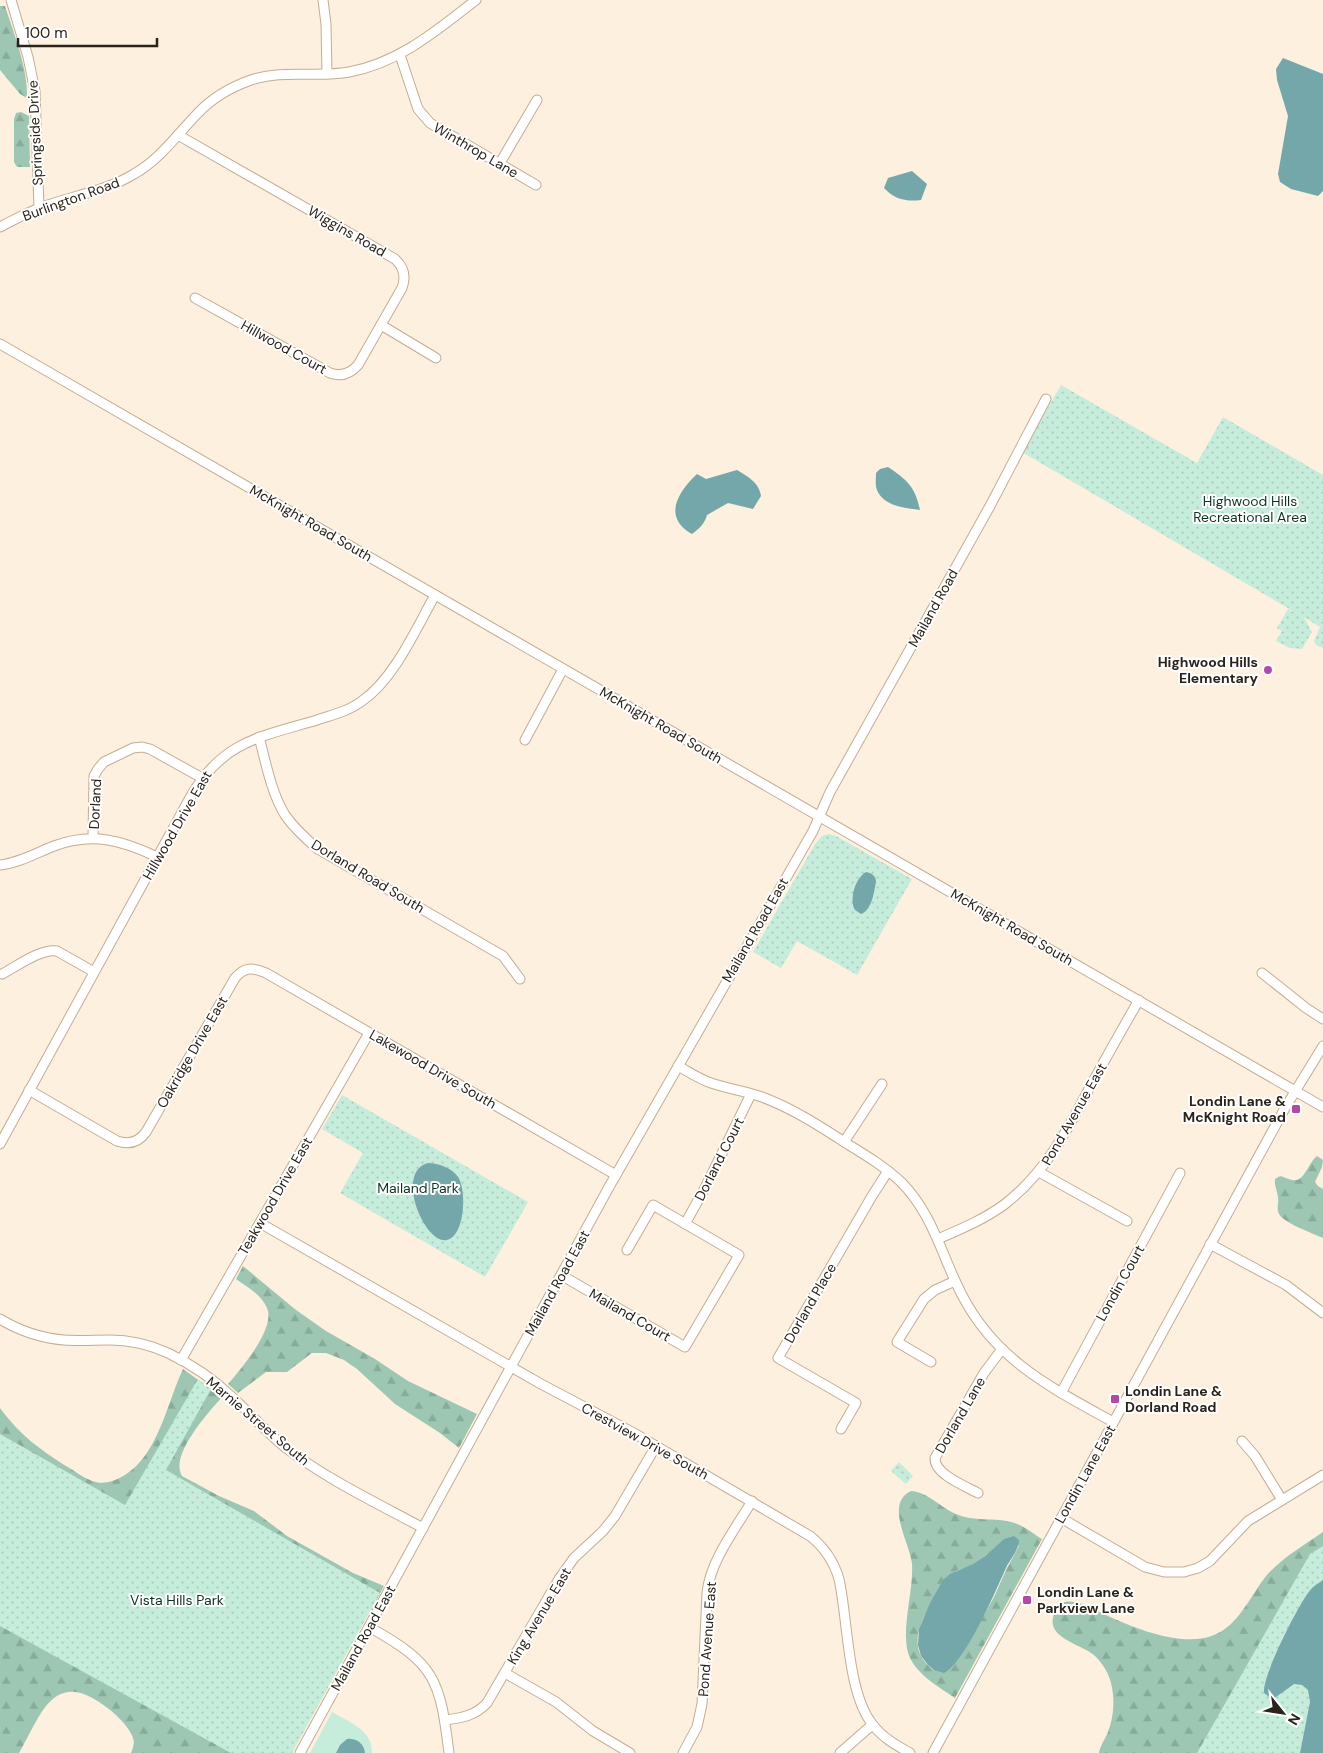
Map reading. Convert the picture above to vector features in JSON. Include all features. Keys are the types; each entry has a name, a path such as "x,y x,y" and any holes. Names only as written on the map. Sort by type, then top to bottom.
{"street":[{"name":"Springside Drive","path":"11,0 28,57 34,91 39,208"},
{"path":"323,0 326,24 327,74"},
{"name":"Burlington Road","path":"0,227 39,208 102,189 126,179 160,155 198,113 216,98 252,80 275,75 327,74 364,68 400,55 421,42 476,0"},
{"name":"Winthrop Lane","path":"400,55 414,100 424,117 439,130 536,185"},
{"path":"500,164 537,100"},
{"name":"Wiggins Road","path":"178,135 400,263 405,275 404,282 382,325"},
{"name":"Hillwood Court","path":"195,298 335,375 341,375 354,370 382,325"},
{"path":"382,325 436,358"},
{"name":"McKnight Road South","path":"0,344 1323,1106"},
{"name":"Mailand Road","path":"819,816 830,792 990,506 1046,399"},
{"name":"Hillwood Drive East","path":"0,1144 157,857 202,778 211,766 229,751 244,742 338,714 367,698 392,671 435,595"},
{"path":"525,740 563,668"},
{"name":"Dorland Road South","path":"259,737 278,801 286,815 306,839 318,849 503,956 520,979"},
{"name":"Dorland","path":"93,837 94,776 104,762 133,748 142,747 150,749 202,778"},
{"name":"Mailand Road East","path":"300,1753 616,1175 813,831 819,816"},
{"path":"0,865 22,860 71,840 93,837 117,841 139,848 157,857"},
{"path":"2,974 51,950 57,951 94,972"},
{"name":"Lakewood Drive South","path":"248,968 266,973 616,1175"},
{"name":"Oakridge Drive East","path":"30,1090 117,1141 130,1143 140,1139 146,1132 235,978 248,968"},
{"path":"1262,972 1306,1008 1323,1019"},
{"name":"Pond Avenue East","path":"938,1239 966,1227 997,1210 1020,1192 1039,1172 1059,1144 1139,1000"},
{"name":"Teakwood Drive East","path":"181,1360 369,1033"},
{"name":"Londin Lane East","path":"933,1753 1210,1244 1295,1090 1323,1046"},
{"path":"678,1066 708,1082 751,1094 792,1110 888,1171 914,1198 927,1216 955,1281 976,1320 1002,1349 1026,1370 1061,1393 1113,1422"},
{"path":"844,1142 882,1084"},
{"name":"Dorland Court","path":"685,1224 706,1186 751,1094"},
{"name":"Dorland Place","path":"841,1429 856,1403 778,1358 888,1171"},
{"path":"1039,1172 1127,1221"},
{"name":"Londin Court","path":"1061,1393 1180,1173"},
{"path":"626,1250 653,1205 685,1224"},
{"name":"Crestview Drive South","path":"260,1223 556,1393 609,1419 810,1536 822,1546 833,1562 841,1587 856,1689 862,1708 872,1725 886,1738 910,1753"},
{"name":"Mailand Court","path":"561,1275 685,1347 739,1255 685,1224"},
{"path":"1210,1244 1286,1285 1323,1313"},
{"path":"931,1362 897,1342 924,1299 935,1290 955,1281"},
{"name":"Marnie Street South","path":"0,1319 23,1331 45,1337 70,1340 111,1340 159,1349 181,1360 224,1390 271,1435 329,1477 423,1528"},
{"name":"Dorland Lane","path":"978,1493 939,1470 935,1464 935,1458 984,1373 1002,1349"},
{"path":"1242,1441 1255,1456 1282,1500"},
{"name":"King Avenue East","path":"445,1720 468,1717 481,1709 489,1700 559,1579 574,1558 615,1516 656,1446"},
{"path":"1061,1518 1145,1567 1160,1572 1178,1573 1195,1569 1210,1561 1242,1526 1323,1475"},
{"name":"Pond Avenue East","path":"683,1753 693,1736 702,1709 707,1593 710,1578 718,1560 752,1501"},
{"path":"369,1627 406,1649 427,1670 440,1698 449,1753"},
{"path":"505,1673 556,1702 593,1731 630,1753"},
{"path":"840,1753 872,1725"}],"green space":[{"path":"0,6 5,6 20,51 27,87 27,98 20,94 0,70"},
{"path":"21,112 29,116 30,167 17,167 14,162 14,119 16,113"},
{"name":"Highwood Hills Recreational Area","path":"1061,385 1197,463 1223,417 1323,475 1323,648 1316,645 1314,641 1320,627 1304,617 1312,632 1302,649 1290,648 1276,641 1282,631 1277,628 1288,609 1298,614 1022,452"},
{"path":"829,834 836,836 912,879 857,975 797,941 781,968 753,952 815,844 822,836"},
{"name":"Mailand Park","path":"342,1095 528,1202 485,1277 340,1193 363,1153 322,1129"},
{"path":"1317,1156 1323,1160 1315,1182 1323,1189 1323,1238 1292,1224 1279,1214 1275,1182 1275,1179 1280,1176 1292,1180 1299,1179"},
{"path":"243,1266 296,1310 326,1331 375,1359 408,1381 477,1414 459,1448 440,1433 395,1404 357,1369 344,1360 326,1353 312,1353 287,1372 266,1372 238,1393 228,1384 256,1348 267,1326 268,1316 267,1308 261,1299 236,1279"},
{"name":"Vista Hills Park","path":"183,1369 222,1397 192,1434 181,1457 179,1467 182,1476 219,1496 254,1511 287,1536 353,1573 384,1586 370,1612 246,1753 131,1753 134,1744 133,1738 130,1731 117,1716 91,1697 66,1692 51,1700 46,1706 19,1753 0,1753 0,1408 22,1433 47,1453 88,1479 98,1483 108,1482 129,1472 141,1461 158,1432"},
{"name":"Vista Hills Park","path":"198,1379 211,1389 166,1470 380,1593 292,1753 231,1753 0,1626 0,1434 125,1505"},
{"path":"899,1462 913,1476 906,1484 891,1471"},
{"path":"911,1491 917,1492 929,1497 956,1514 970,1518 1015,1523 1042,1539 955,1698 930,1681 919,1670 910,1658 907,1648 906,1625 912,1564 899,1514 899,1505 903,1497","holes":["1001,1542 1019,1546 994,1597 968,1643 934,1670 924,1661 919,1651 918,1640 919,1629 937,1596 956,1571 968,1567"]},
{"path":"1323,1532 1323,1580 1276,1753 1099,1753 1112,1720 1113,1696 1111,1683 1105,1669 1096,1657 1066,1640 1054,1629 1055,1612 1060,1605 1065,1602 1076,1602 1132,1626 1175,1638 1202,1638 1214,1635 1230,1625 1272,1569"},
{"path":"1323,1546 1323,1753 1197,1753 1310,1554"},
{"path":"332,1712 352,1723 369,1738 372,1753 310,1753"}],"water":[{"path":"1283,58 1323,74 1323,191 1318,196 1291,189 1280,182 1278,174 1288,116 1277,80 1276,69"},
{"path":"912,171 927,184 921,200 910,201 901,199 892,195 884,188 888,178"},
{"path":"888,467 913,489 920,510 889,503 880,495 876,486 876,473 880,469"},
{"path":"737,470 752,480 760,491 761,496 753,509 728,503 707,515 705,521 692,534 683,527 677,520 676,504 679,496 690,481 697,474 706,479"},
{"path":"866,872 873,875 876,882 870,905 861,914 853,906 853,895 856,884"},
{"path":"428,1163 449,1169 458,1177 461,1183 463,1212 461,1222 453,1237 447,1240 438,1238 430,1231 416,1207 413,1193 414,1180 418,1169"},
{"path":"1014,1536 1019,1540 1018,1547 970,1641 952,1667 944,1673 934,1670 921,1656 918,1645 919,1629 930,1603 943,1580 950,1574 973,1564 985,1556 1004,1539"},
{"path":"1323,1580 1323,1753 1300,1753 1310,1702 1308,1690 1302,1685 1294,1684 1276,1697 1271,1698 1264,1693 1265,1684 1274,1658 1296,1613 1310,1591"},
{"path":"347,1739 359,1742 363,1746 365,1753 336,1753 340,1745"}],"place":[{"name":"Highwood Hills Elementary","path":"1268,670"},
{"name":"Londin Lane & McKnight Road","path":"1296,1109"},
{"name":"Londin Lane & Dorland Road","path":"1115,1399"},
{"name":"Londin Lane & Parkview Lane","path":"1027,1600"}]}
